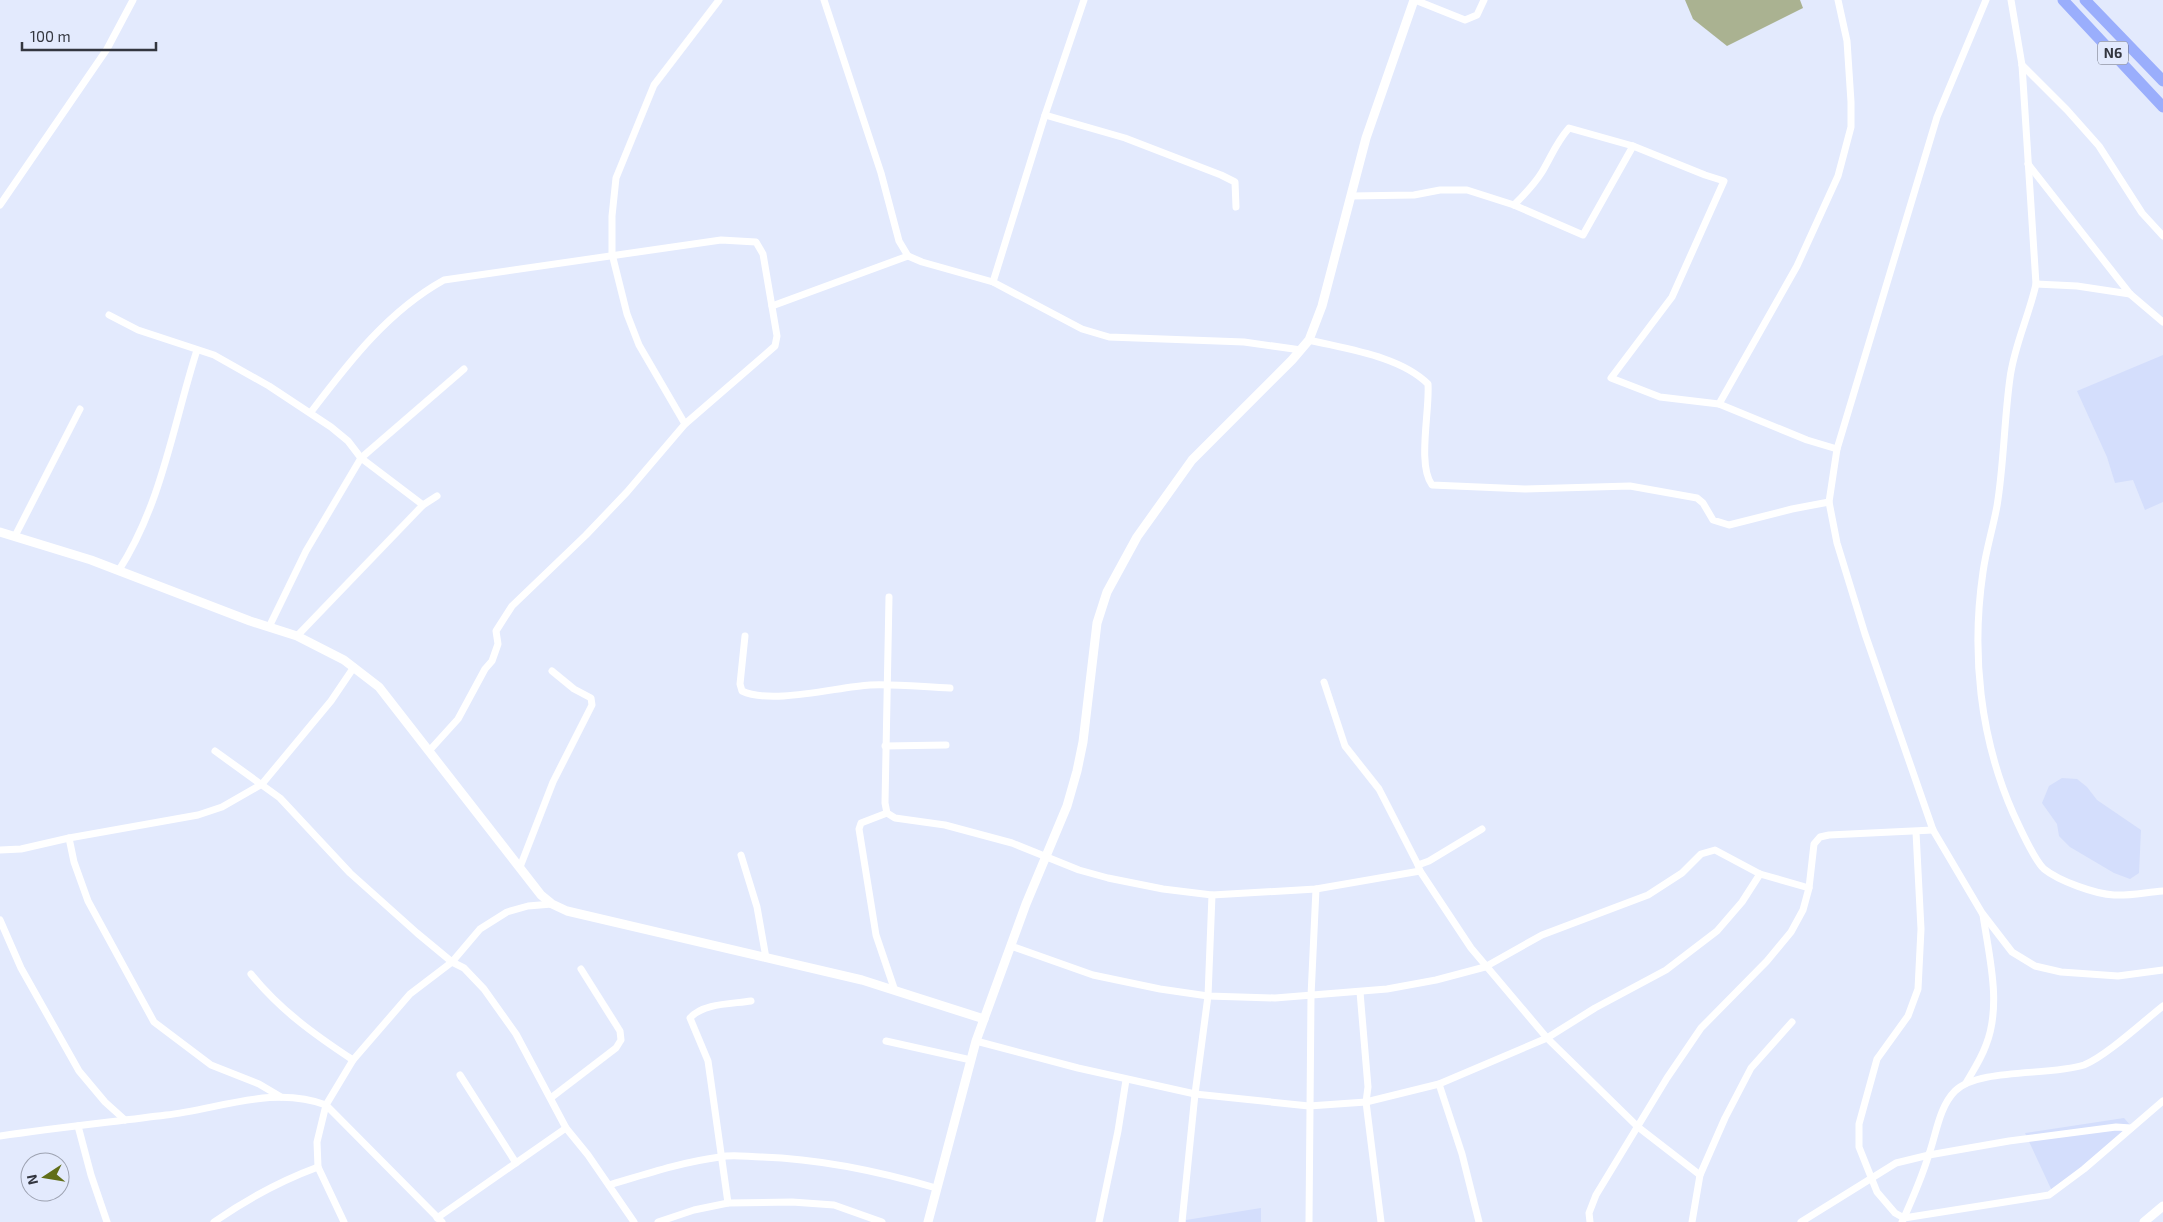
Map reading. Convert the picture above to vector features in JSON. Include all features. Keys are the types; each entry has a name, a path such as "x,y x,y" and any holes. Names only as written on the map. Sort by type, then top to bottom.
{"highway":[{"name":"N6","path":"2063,0 2163,107"},
{"name":"N6","path":"2086,0 2163,81"},
{"path":"2108,48 2120,35"}],"street":[{"path":"0,205 107,49 132,0"},
{"path":"684,424 639,345 627,314 612,254 612,216 616,178 644,105 654,85 719,0"},
{"path":"824,0 881,172 899,241 908,256 922,262 993,282 1082,329 1109,337 1244,342 1301,350"},
{"path":"993,282 1045,115 1084,0"},
{"path":"928,1222 976,1041 1045,856 1067,806 1077,771 1083,742 1097,623 1107,592 1125,557 1153,512 1192,460 1309,340 1322,306 1366,138 1415,0 1465,20 1477,15 1484,0"},
{"path":"1719,404 1798,266 1838,176 1851,127 1852,102 1847,41 1838,0"},
{"path":"1986,0 1937,118 1837,449 1829,502 1836,543 1865,634 1933,830 1982,913 2012,952 2035,966 2060,972 2118,976 2163,970"},
{"path":"2011,0 2022,65 2036,284 2030,312 2017,343 2010,378 1997,506 1983,572 1978,620 1980,692 1993,756 2015,817 2043,868 2071,883 2114,895 2163,891"},
{"path":"2022,65 2067,110 2099,146 2142,213 2163,236"},
{"path":"1045,115 1125,138 1221,175 1235,182 1236,207"},
{"path":"1514,205 1543,171 1557,141 1569,128 1633,146 1724,181 1672,296 1611,378 1660,397 1719,404 1807,440 1837,449"},
{"path":"1351,196 1414,195 1440,190 1467,190 1514,205 1583,235 1633,146"},
{"path":"2028,164 2130,294 2163,322"},
{"path":"311,412 343,370 375,333 419,294 444,280 612,254 721,240 756,242 763,254 778,336 776,346 684,424 627,492 586,535 512,606 496,631 498,644 492,661 480,677 458,719 429,751"},
{"path":"772,306 908,256"},
{"path":"2036,284 2077,286 2130,294"},
{"path":"110,315 138,330 230,363 311,412 348,441 361,458 423,505"},
{"path":"1309,340 1372,355 1419,375 1428,384 1426,464 1428,479 1432,485 1524,489 1608,486 1658,490 1697,498 1703,503 1713,520 1729,525 1829,502"},
{"path":"119,570 132,550 160,485 181,400 197,350"},
{"path":"269,627 306,550 361,458 464,369"},
{"path":"15,536 80,409"},
{"path":"297,636 423,505 437,496"},
{"path":"0,532 119,570 203,604 297,636 354,667 379,687 541,894 552,904 567,911 603,920 894,988 984,1019"},
{"path":"887,813 885,746 886,685 889,663 889,597"},
{"path":"745,636 740,684 742,692 750,696 802,695 851,687 886,685 950,688"},
{"path":"0,850 21,849 198,814 222,807 262,784 331,701 354,667"},
{"path":"520,867 553,782 592,705 590,698 574,689 552,671"},
{"path":"1324,682 1345,746 1379,789 1419,868 1451,920 1485,967 1519,1003 1547,1038 1638,1127 1700,1175"},
{"path":"885,746 946,745"},
{"path":"215,751 280,798 357,878 452,962 464,968 484,989 516,1034 552,1097 566,1128 610,1185 634,1222"},
{"path":"894,988 876,935 860,830 861,823 868,818 887,813 895,818 945,825 1012,843 1079,870 1108,878 1163,889 1212,895 1316,889 1419,868 1482,829"},
{"path":"1590,1222 1589,1213 1596,1194 1667,1078 1701,1028 1767,961 1791,932 1803,910 1809,888 1814,844 1820,837 1933,830"},
{"path":"1903,1220 1883,1201 1872,1177 1859,1147 1859,1124 1877,1059 1908,1016 1918,989 1920,929 1916,832"},
{"path":"69,838 74,862 88,901 154,1022 211,1065 259,1084 281,1096"},
{"path":"1011,946 1093,975 1160,989 1208,996 1275,998 1311,996 1360,992 1436,980 1485,967 1542,935 1648,894 1682,873 1708,850 1715,850 1760,874 1809,888"},
{"path":"741,855 757,907 766,958"},
{"path":"976,1041 1126,1080 1195,1094 1309,1106 1366,1102 1439,1084 1547,1038 1595,1008 1666,970 1710,936 1742,902 1760,874"},
{"path":"1309,1222 1311,996 1316,889"},
{"path":"1182,1222 1195,1094 1208,996 1212,895"},
{"path":"344,1222 318,1167 317,1142 326,1105 353,1060 410,994 452,962 480,929 507,912 528,906 552,904"},
{"path":"1903,1220 1946,1106 1954,1092 1966,1083 1987,1044 1993,996 1982,913"},
{"path":"0,920 21,968 79,1071 105,1102 125,1120"},
{"path":"552,1097 616,1048 621,1040 620,1031 582,969"},
{"path":"251,974 278,1006 307,1030 353,1060"},
{"path":"1360,992 1368,1087 1366,1102 1382,1222"},
{"path":"728,1203 708,1061 690,1018 696,1011 751,1001"},
{"path":"1966,1083 2067,1069 2086,1064 2163,1006"},
{"path":"1692,1222 1700,1175 1725,1118 1751,1068 1792,1022"},
{"path":"886,1041 971,1060"},
{"path":"460,1075 516,1163"},
{"path":"1099,1222 1126,1080"},
{"path":"1439,1084 1462,1154 1479,1222"},
{"path":"0,1136 167,1115 281,1096 301,1097 326,1105 440,1220 566,1128"},
{"path":"1903,1220 2049,1195 2084,1169 2163,1101"},
{"path":"78,1126 91,1176 107,1222"},
{"path":"1801,1222 1814,1216 1896,1163 1929,1154 2081,1131 2116,1127 2131,1128"},
{"path":"610,1185 669,1167 722,1156 800,1159 845,1164 936,1188"},
{"path":"214,1222 276,1184 318,1167"},
{"path":"658,1222 694,1210 728,1203 792,1202 834,1205 882,1222"},
{"path":"2144,1222 2163,1206"}],"shaded area":[{"path":"2163,355 2163,502 2145,510 2133,480 2115,483 2107,457 2077,391"},
{"path":"2062,778 2077,779 2087,787 2097,800 2141,830 2139,873 2130,879 2114,873 2070,847 2059,836 2057,824 2042,803 2049,786"},
{"path":"2124,1118 2131,1126 2052,1191 2025,1133"},
{"path":"1261,1208 1261,1222 1186,1222 1186,1220"}],"green space":[{"path":"1685,0 1800,0 1803,8 1727,46 1693,19"}]}
